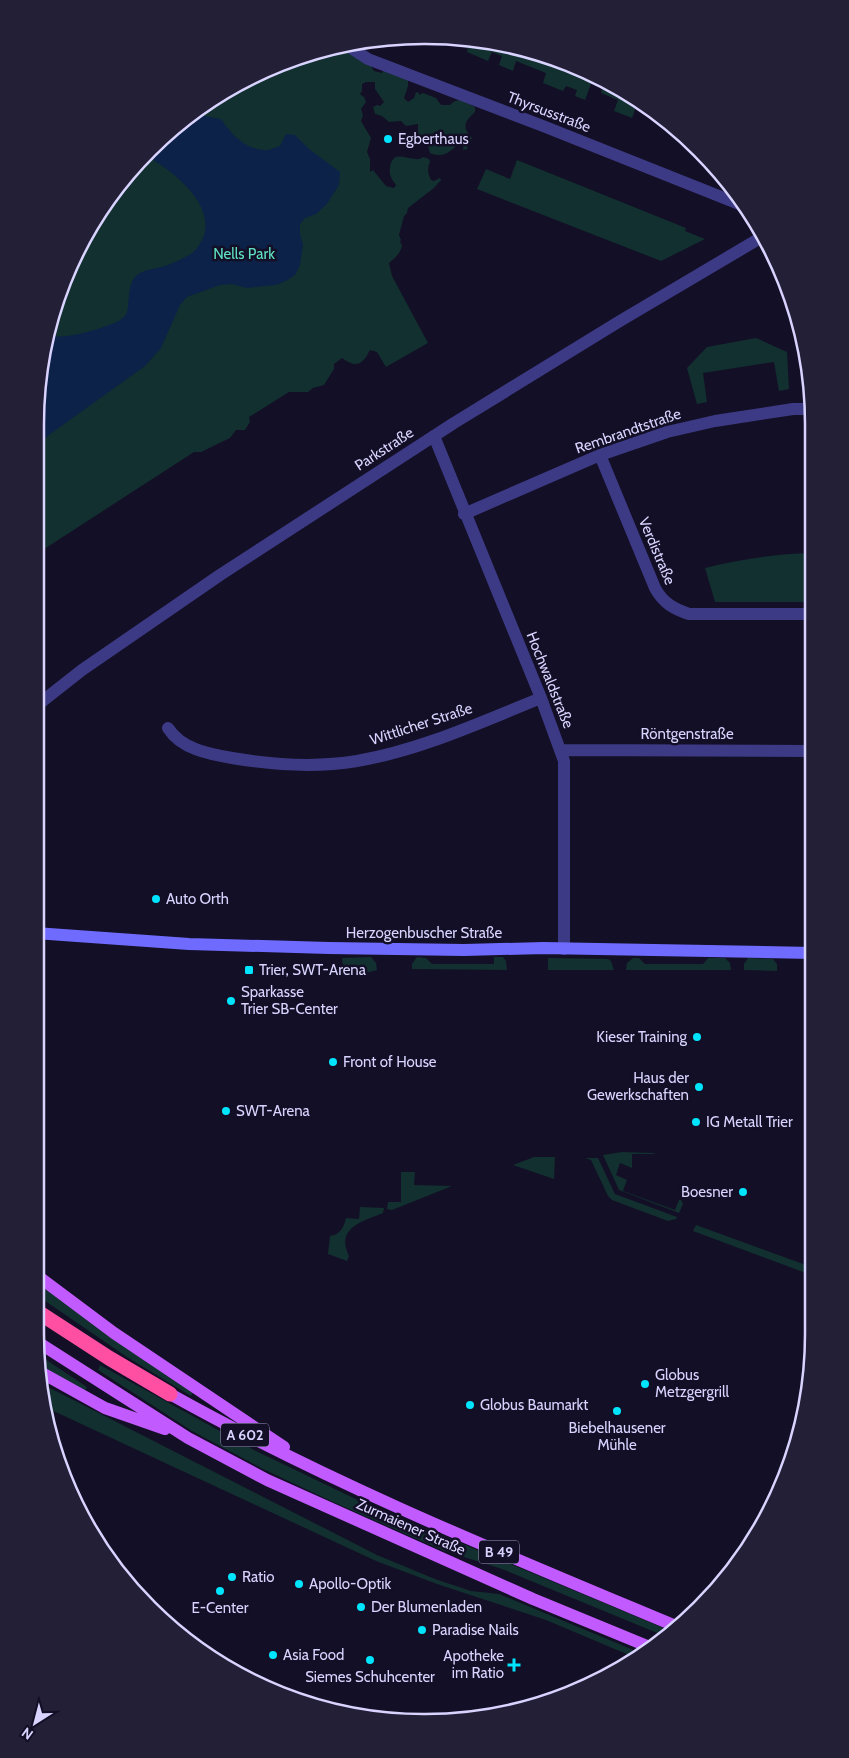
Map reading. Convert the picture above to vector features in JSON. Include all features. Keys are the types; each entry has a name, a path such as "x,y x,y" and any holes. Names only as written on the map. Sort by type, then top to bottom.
{"highway":[{"name":"A 602","path":"44,1316 108,1358 170,1394"}],"main road":[{"name":"Herzogenbuscher Straße","path":"44,934 190,944 397,949 564,949 805,953"},
{"path":"44,1281 114,1333 322,1472"},
{"path":"45,1346 188,1438"},
{"path":"46,1375 105,1408 188,1438"},
{"name":"A 602","path":"170,1394 233,1429 322,1472"},
{"name":"Zurmaiener Straße","path":"188,1438 276,1484 533,1599 644,1645"},
{"name":"Zurmaiener Straße","path":"322,1472 502,1553 671,1624"}],"street":[{"name":"Thyrsusstraße","path":"353,50 377,63 543,126 733,202"},
{"name":"Parkstraße","path":"44,700 82,670 220,575 434,436 611,326 757,240"},
{"name":"Rembrandtstraße","path":"464,514 600,455 666,432 793,409 804,409"},
{"name":"Hochwaldstraße","path":"434,436 464,514 541,698 564,761 564,949"},
{"name":"Verdistraße","path":"600,455 655,588 667,604 677,610 690,614 805,614"},
{"name":"Wittlicher Straße","path":"168,728 176,738 215,755 264,763 326,764 384,756 410,748 541,698"},
{"name":"Röntgenstraße","path":"561,750 805,751"}],"green space":[{"path":"461,46 499,51 523,57 547,64 592,82 585,100 575,96 577,90 566,86 563,91 543,83 546,73 516,61 513,71 499,65 502,56 492,52 488,61 467,52 468,49"},
{"name":"Nells Park","path":"346,52 371,66 374,71 382,73 384,69 408,78 408,86 404,98 408,102 414,98 416,92 419,95 423,93 436,98 441,105 450,105 459,100 475,107 475,112 468,119 466,125 467,131 472,138 467,149 463,150 464,143 460,142 447,153 435,155 430,153 427,142 418,137 418,124 406,126 401,121 389,122 382,116 375,114 373,107 380,106 384,102 375,89 375,82 362,84 360,94 366,102 361,109 363,115 361,121 371,138 367,152 370,159 370,172 373,170 386,186 394,188 396,185 390,170 394,159 397,157 418,159 423,157 429,159 428,171 431,180 434,181 440,178 441,180 434,188 408,208 399,235 401,248 389,263 392,276 428,343 386,367 377,352 370,350 362,362 356,364 342,358 334,364 334,369 324,385 313,388 308,392 289,392 249,417 250,422 245,430 236,430 230,438 201,452 194,452 44,549 44,424 47,375 51,350 64,302 83,256 108,213 138,173 173,138 193,122 234,95 256,83 302,64"},
{"path":"602,88 636,108 632,118 614,111 618,100 601,93"},
{"path":"517,160 686,228 685,231 705,239 661,261 477,189 486,169 510,179"},
{"path":"756,338 787,352 789,389 779,391 774,362 703,373 707,402 697,404 687,368 707,347"},
{"path":"805,553 805,602 715,602 705,568 784,554"},
{"path":"371,957 376,963 377,970 359,973 343,967 342,958"},
{"path":"417,957 426,958 432,964 494,964 494,957 503,957 506,961 507,970 412,969 412,964"},
{"path":"548,958 608,959 611,961 614,970 548,970"},
{"path":"633,958 639,958 645,964 703,964 708,958 725,958 730,963 731,970 626,970 627,963"},
{"path":"748,958 773,959 777,964 777,971 744,970 744,964"},
{"path":"622,1152 654,1153 632,1154 632,1168 620,1163 616,1175 627,1180 623,1191 675,1210 679,1200 681,1200 683,1204 679,1213 619,1190 603,1155"},
{"path":"534,1157 555,1157 554,1179 513,1165"},
{"path":"585,1158 598,1158 615,1194 677,1217 676,1219 668,1221 612,1200 608,1196 591,1160"},
{"path":"401,1172 415,1172 414,1185 452,1186 392,1210 387,1209 388,1202 401,1202"},
{"path":"360,1207 384,1208 383,1213 367,1219 348,1232 346,1246 349,1256 347,1261 328,1254 330,1236 341,1230 346,1218 359,1219"},
{"path":"696,1225 805,1265 805,1273 693,1231"},
{"path":"44,1287 194,1390 191,1396 127,1357 44,1300"},
{"path":"45,1359 87,1387 85,1391 46,1369"},
{"path":"100,1365 258,1452 360,1501 665,1629 659,1634 502,1569 442,1550 331,1501 263,1469 192,1431 98,1370"},
{"path":"48,1387 377,1555 435,1579 471,1591 499,1594 635,1651 628,1655 546,1620 437,1584 376,1561 52,1410"}],"water":[{"path":"202,116 221,119 239,140 257,149 268,150 280,146 286,134 295,135 309,149 340,172 339,185 327,204 316,214 305,218 300,224 303,245 300,265 295,275 276,285 247,288 232,284 220,285 187,297 180,305 161,348 145,366 44,439 47,375 54,336 78,334 120,320 127,312 131,284 136,276 142,272 165,266 186,257 195,250 203,238 206,225 197,200 178,178 151,159 155,155"}],"place":[{"name":"Egberthaus","path":"388,139"},
{"name":"Auto Orth","path":"156,899"},
{"name":"Trier, SWT-Arena","path":"249,970"},
{"name":"Sparkasse Trier SB-Center","path":"231,1001"},
{"name":"Kieser Training","path":"697,1037"},
{"name":"Front of House","path":"333,1062"},
{"name":"Haus der Gewerkschaften","path":"699,1087"},
{"name":"SWT-Arena","path":"226,1111"},
{"name":"IG Metall Trier","path":"696,1122"},
{"name":"Boesner","path":"743,1192"},
{"name":"Globus Metzgergrill","path":"645,1384"},
{"name":"Globus Baumarkt","path":"470,1405"},
{"name":"Biebelhausener Mühle","path":"617,1411"},
{"name":"Ratio","path":"232,1577"},
{"name":"Apollo-Optik","path":"299,1584"},
{"name":"E-Center","path":"220,1591"},
{"name":"Der Blumenladen","path":"361,1607"},
{"name":"Paradise Nails","path":"422,1630"},
{"name":"Asia Food","path":"273,1655"},
{"name":"Siemes Schuhcenter","path":"370,1660"},
{"name":"Apotheke im Ratio","path":"514,1665"}]}
